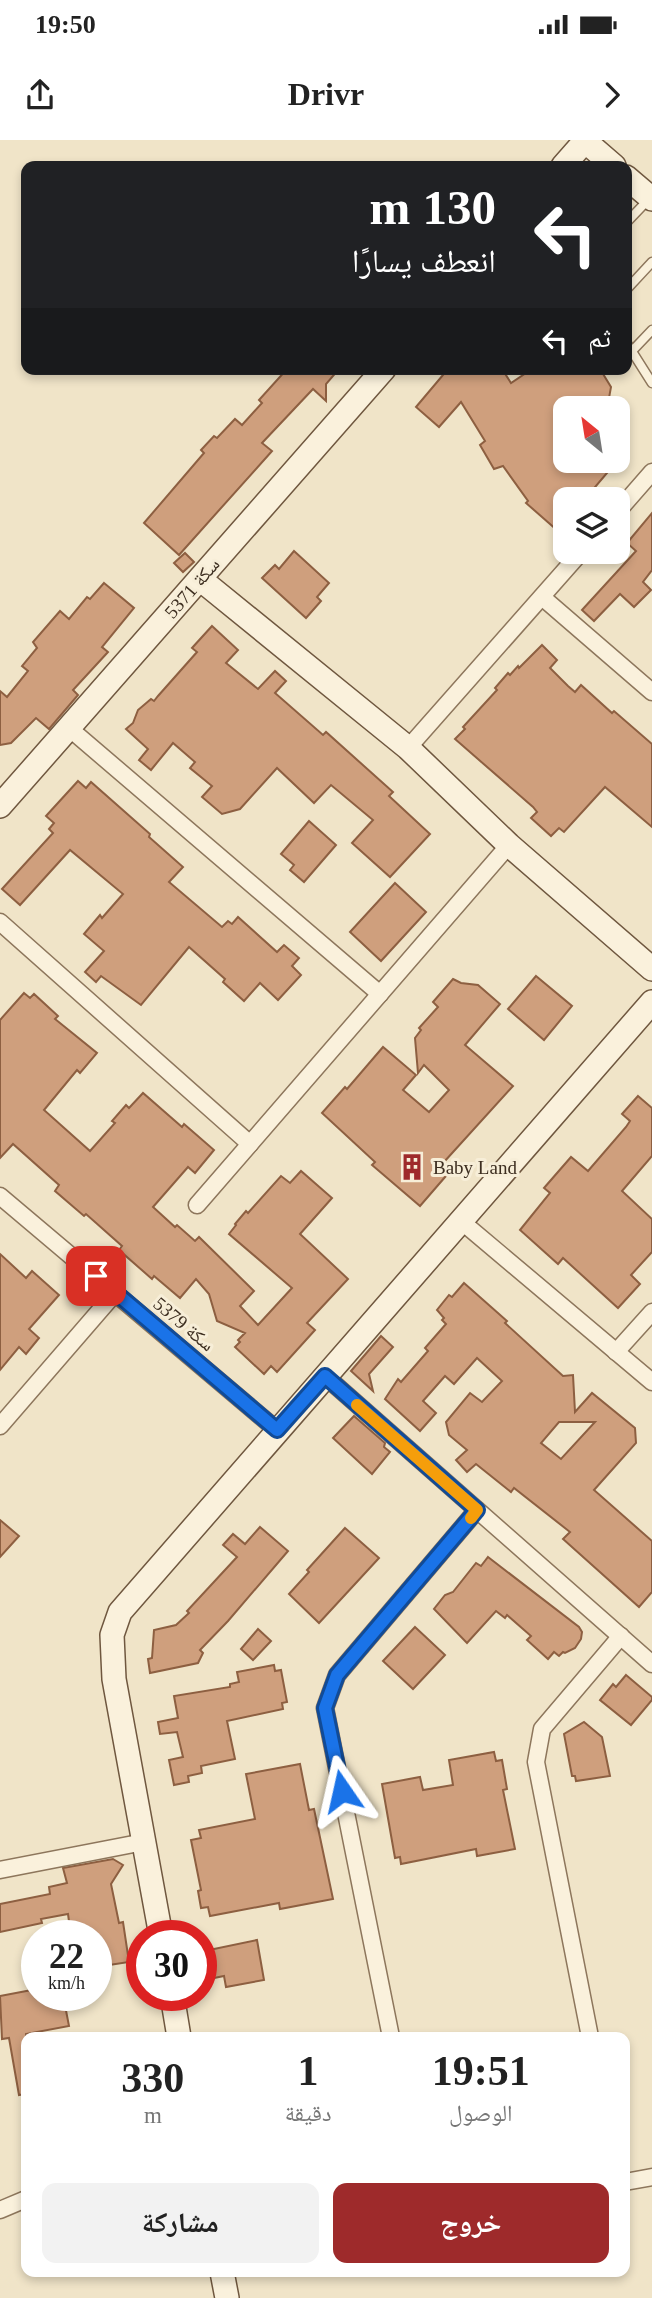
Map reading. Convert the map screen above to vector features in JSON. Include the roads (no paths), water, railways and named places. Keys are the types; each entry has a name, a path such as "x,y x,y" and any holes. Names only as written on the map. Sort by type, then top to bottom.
{"street":[{"path":"567,161 585,141 608,161"},
{"path":"632,182 651,198"},
{"name":"سكة 5371","path":"0,806 379,375"},
{"path":"630,497 652,472"},
{"path":"408,748 571,564"},
{"path":"200,579 408,748 509,845 652,969"},
{"path":"542,597 652,692"},
{"path":"69,728 380,994"},
{"path":"197,1205 509,845"},
{"path":"0,922 250,1144"},
{"path":"158,1920 114,1679 112,1635 120,1612 652,1002"},
{"name":"سكة 5379","path":"0,1196 277,1430"},
{"path":"460,1221 652,1382"},
{"path":"0,1426 115,1293"},
{"path":"616,1352 652,1312"},
{"path":"325,1376 652,1664"},
{"path":"390,2032 325,1708 337,1675 477,1510"},
{"path":"589,2032 536,1762 542,1729 621,1636"},
{"path":"0,1870 144,1842"},
{"path":"175,2011 178,2032"},
{"path":"630,2181 652,2177"},
{"path":"1,2206 21,2200"},
{"path":"223,2277 227,2298"}],"lane":[{"path":"632,217 651,198"},
{"path":"632,284 652,262"},
{"path":"652,330 632,351 652,383"}],"place":[{"name":"Baby Land","path":"412,1167"}]}
